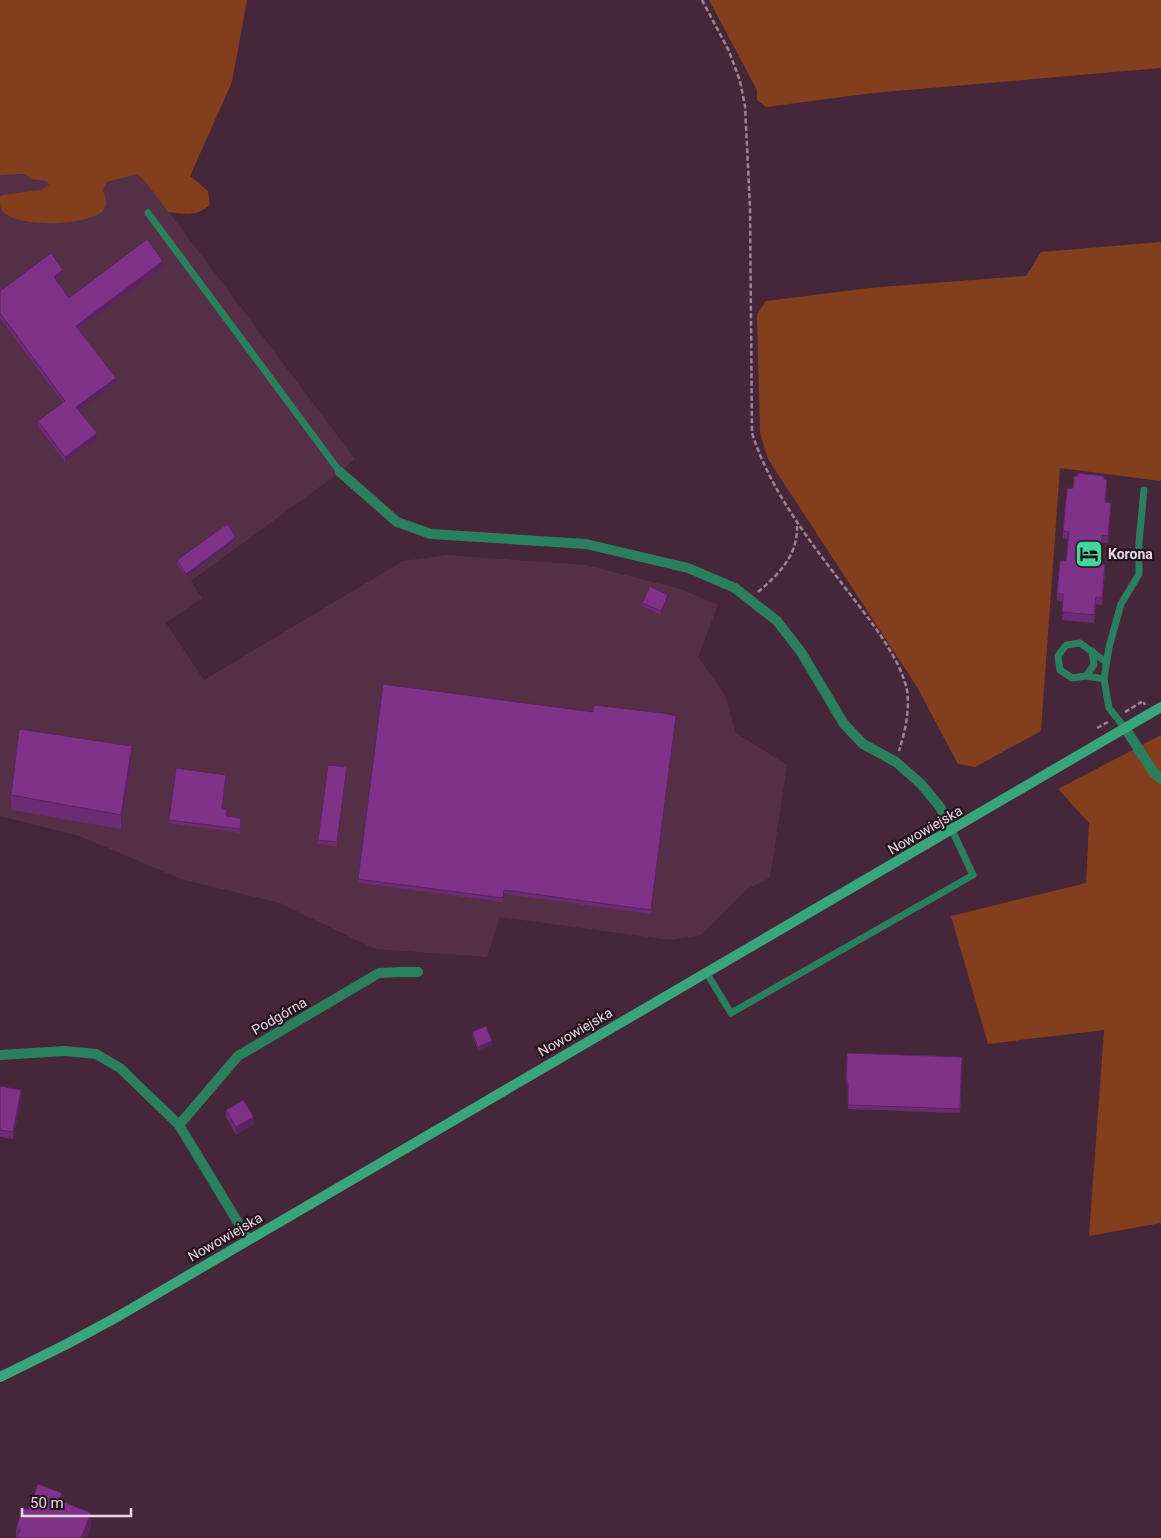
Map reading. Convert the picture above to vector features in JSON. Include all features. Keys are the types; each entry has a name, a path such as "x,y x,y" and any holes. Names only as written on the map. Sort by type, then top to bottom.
{"main road":[{"name":"Nowowiejska","path":"0,1377 116,1317 1161,707"}],"street":[{"path":"340,472 397,522 431,534 586,544 688,568 736,588 777,621 801,652 844,724 862,744 896,762 921,784 940,808 952,830"},
{"path":"1125,728 1154,773 1161,779"},
{"name":"Podgórna","path":"179,1124 238,1056 379,973 418,972"},
{"path":"0,1055 66,1051 96,1054 120,1068 179,1124 248,1239"}],"lane":[{"path":"148,213 340,472"},
{"path":"1125,728 1109,708 1104,679 1109,646 1121,604 1139,574 1139,542 1144,490"},
{"path":"1104,679 1086,676 1072,678 1060,670 1058,656 1066,645 1080,643 1106,662"},
{"path":"1086,676 1094,665 1092,651"},
{"path":"706,972 730,1013 974,874 952,830"}],"path":[{"path":"702,0 729,51 740,81 745,106 751,256 752,433 759,456 797,524 867,617 886,645 899,669 907,690 908,709 896,762"},
{"path":"749,599 779,571 792,553 798,539 797,524"}],"shaded area":[{"path":"0,0 247,0 232,82 190,176 208,191 210,204 196,213 168,212 145,181 137,174 107,182 103,190 106,202 105,208 98,214 86,219 70,222 36,222 20,220 8,215 1,209 0,197 3,195 41,190 49,185 47,181 31,179 26,174 0,175"},
{"path":"709,0 1161,0 1161,68 873,93 766,107 757,100 757,90"},
{"path":"138,171 355,459 191,581 202,598 166,623 204,680 403,561 447,555 586,565 681,589 718,605 698,657 725,695 736,733 787,765 770,878 747,889 701,935 670,940 500,917 487,957 375,949 280,903 181,879 79,836 0,816 0,175"},
{"path":"1161,242 1161,481 1060,468 1041,731 975,767 958,764 917,687 768,459 760,433 757,314 766,301 869,288 1026,276 1041,252"},
{"path":"1161,735 1161,1223 1089,1236 1104,1030 988,1044 951,916 1086,883 1089,823 1058,789"}],"building":[{"path":"147,239 163,261 76,326 116,378 76,407 97,433 65,457 38,421 65,401 0,313 0,291 51,253 63,270 54,277 69,298"},
{"path":"1078,473 1104,476 1104,479 1107,479 1105,502 1111,503 1108,536 1102,535 1099,564 1105,565 1102,598 1096,597 1094,615 1062,612 1063,594 1057,593 1060,561 1066,561 1069,532 1063,531 1067,488 1073,488 1074,476 1078,476"},
{"path":"227,524 236,537 186,574 177,560"},
{"path":"650,586 668,595 661,611 642,603"},
{"path":"383,684 593,712 594,705 676,716 651,910 504,890 503,898 358,879"},
{"path":"19,729 132,746 121,815 11,795"},
{"path":"328,765 347,767 337,842 318,840"},
{"path":"176,768 226,775 222,809 227,809 226,816 241,818 240,829 169,820"},
{"path":"486,1026 492,1041 478,1047 472,1032"},
{"path":"847,1053 962,1057 960,1109 848,1105"},
{"path":"0,1086 21,1090 13,1132 0,1130"},
{"path":"243,1100 254,1117 236,1127 226,1110"},
{"path":"38,1484 62,1493 59,1500 91,1513 81,1538 17,1538 20,1530 16,1528 23,1508 28,1510"}],"place":[{"name":"Korona","path":"1089,554"}]}
